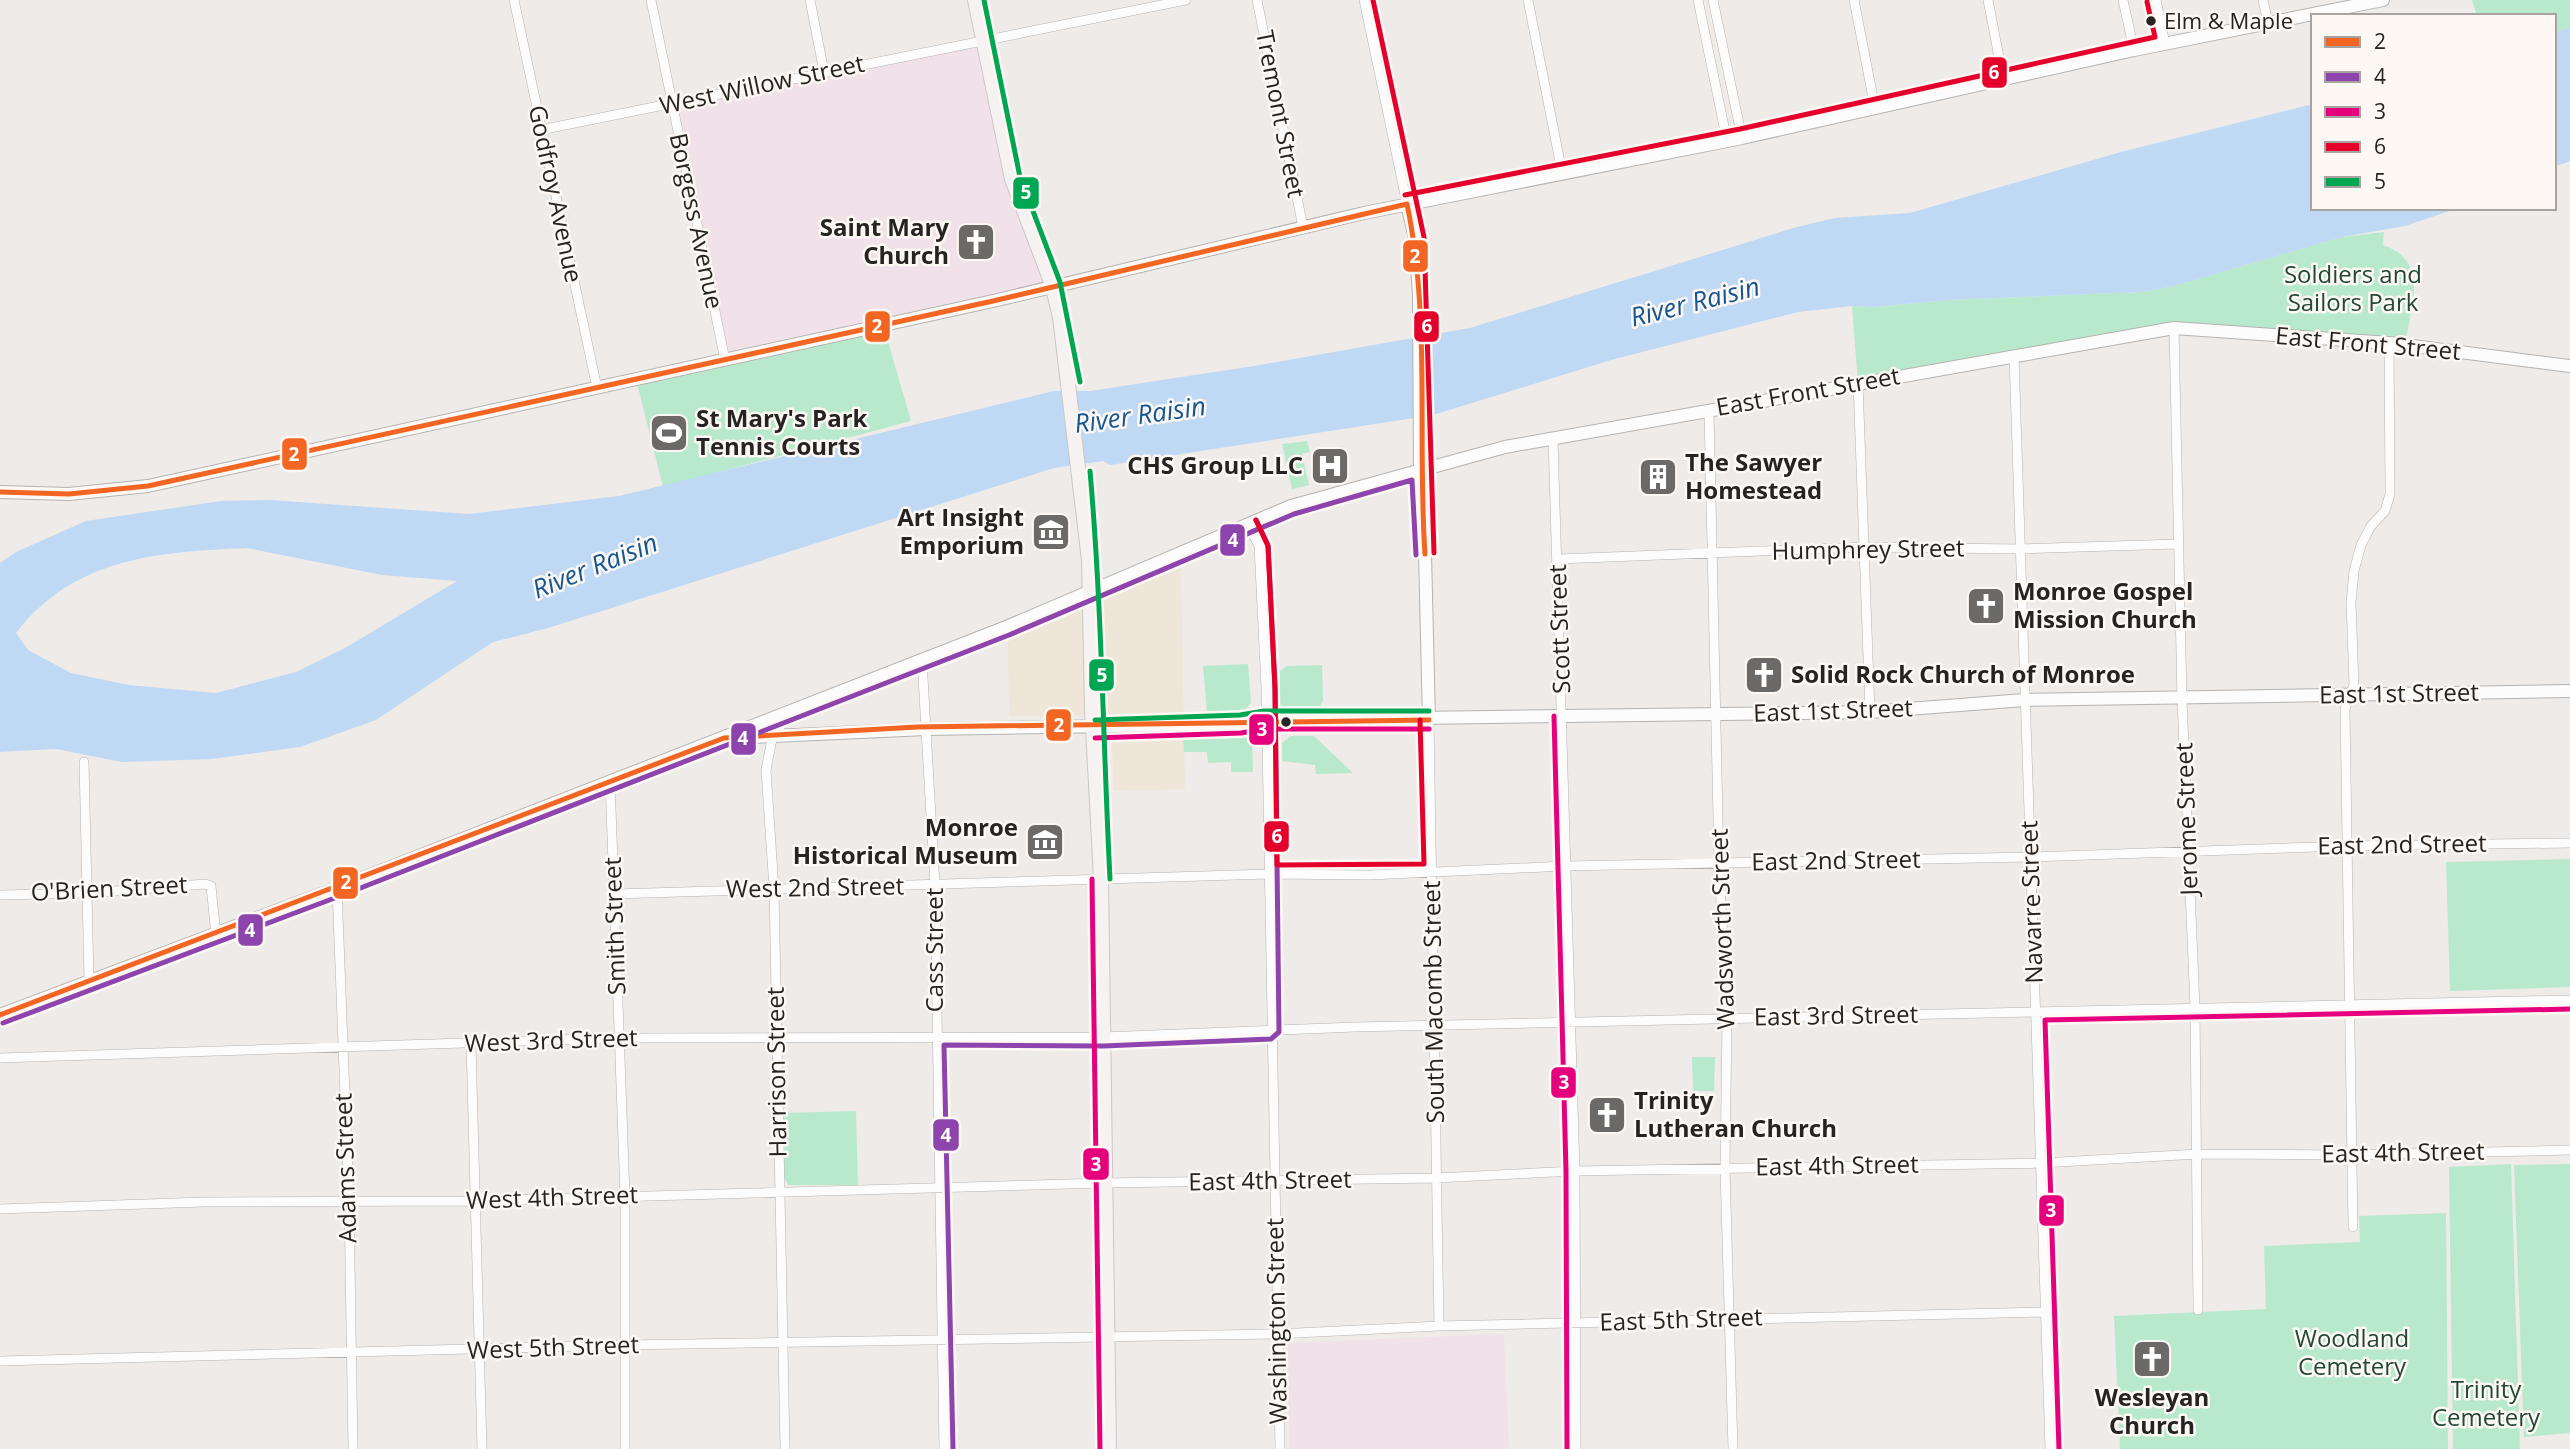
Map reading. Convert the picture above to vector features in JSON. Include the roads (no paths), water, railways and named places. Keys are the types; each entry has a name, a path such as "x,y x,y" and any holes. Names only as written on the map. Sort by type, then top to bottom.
{"main road":[{"path":"975,0 1012,179 1052,284 1071,384 1081,472 1090,592 1101,880 1103,1183 1110,1449"}],"street":[{"name":"Godfroy Avenue","path":"514,0 597,388"},
{"name":"Borgess Avenue","path":"651,0 725,360"},
{"path":"810,0 824,72"},
{"name":"West Willow Street","path":"540,130 1186,0"},
{"name":"Tremont Street","path":"1257,0 1303,227"},
{"path":"1364,0 1407,204"},
{"path":"1528,0 1562,173"},
{"path":"1698,0 1727,141"},
{"path":"1713,0 1742,138"},
{"path":"1854,0 1875,108"},
{"path":"1987,0 2003,78"},
{"path":"2123,0 2134,50"},
{"path":"2156,0 2165,44"},
{"path":"2263,0 2268,23"},
{"path":"2313,14 2383,0"},
{"path":"0,492 69,494 148,486 725,360 1407,204 1742,138 2003,78 2311,14"},
{"name":"South Macomb Street","path":"1407,204 1415,238 1420,332 1420,469 1425,554 1433,872 1438,1326"},
{"name":"East Front Street","path":"724,738 1071,601 1296,504 1505,447 2174,328 2389,344 2570,366"},
{"name":"Jerome Street","path":"2174,328 2182,699 2195,1008 2198,1310"},
{"path":"2353,1227 2345,846 2345,709 2348,695 2354,685 2351,603 2354,571 2361,545 2371,526 2385,511 2390,494 2389,344"},
{"name":"Navarre Street","path":"2014,356 2050,1449"},
{"path":"1858,383 1870,712"},
{"name":"Wadsworth Street","path":"1709,410 1720,864 1727,1018 1725,1168 1733,1449"},
{"name":"Scott Street","path":"1553,439 1575,1171 1576,1449"},
{"name":"Washington Street","path":"1248,524 1259,546 1266,688 1264,720 1280,1449"},
{"name":"Humphrey Street","path":"1558,559 1864,547 2020,549 2178,544"},
{"name":"Cass Street","path":"922,660 934,886 937,1188 944,1449"},
{"name":"East 1st Street","path":"724,738 926,729 1095,729 1241,724 1264,720 1429,720 1870,712 2024,700 2570,691"},
{"path":"773,734 800,707"},
{"name":"Harrison Street","path":"773,734 766,771 774,889 785,1449"},
{"path":"0,1015 724,738"},
{"path":"85,762 89,980"},
{"name":"Smith Street","path":"610,780 625,1196 625,1449"},
{"name":"East 2nd Street","path":"1101,880 1268,874 1360,875 1566,866 2030,857 2345,846 2570,843"},
{"name":"West 2nd Street","path":"614,894 1101,880"},
{"name":"O'Brien Street","path":"0,895 89,893 205,884 211,886 216,934"},
{"name":"Adams Street","path":"337,888 349,1201 353,1449"},
{"name":"East 3rd Street","path":"1103,1037 1435,1025 2570,1000"},
{"name":"West 3rd Street","path":"0,1058 618,1038 1103,1037"},
{"path":"471,1044 482,1449"},
{"name":"East 4th Street","path":"1103,1183 1273,1182 1575,1171 2042,1163 2198,1154 2351,1155 2570,1150"},
{"name":"West 4th Street","path":"0,1209 477,1200 1103,1183"},
{"name":"East 5th Street","path":"1107,1338 1277,1334 1438,1326 2046,1312"},
{"name":"West 5th Street","path":"0,1361 626,1345 1107,1338"}],"water":[{"path":"2570,27 2570,161 2556,166 2556,32"},
{"name":"River Raisin","path":"2311,104 2311,210 2452,210 2405,226 2342,237 2170,287 2141,292 1949,300 1798,312 1611,360 1433,415 1110,465 1103,461 1054,468 548,628 493,642 376,720 300,747 212,759 122,762 56,749 0,752 0,563 16,552 86,521 221,501 269,500 469,514 619,496 1054,391 1090,391 1254,366 1470,328 1797,227 1835,218 1910,213 2121,152","holes":["247,548 382,575 457,581 345,648 296,672 216,693 129,685 71,673 28,650 16,633 39,608 64,588 92,574 120,564 182,552"]}],"place":[{"name":"Elm & Maple","path":"2151,21"},
{"name":"Saint Mary Church","path":"976,242"},
{"name":"St Mary's Park Tennis Courts","path":"669,433"},
{"name":"CHS Group LLC","path":"1330,466"},
{"name":"The Sawyer Homestead","path":"1658,477"},
{"name":"Art Insight Emporium","path":"1051,532"},
{"name":"Monroe Gospel Mission Church","path":"1986,606"},
{"name":"Solid Rock Church of Monroe","path":"1764,675"},
{"name":"Monroe Historical Museum","path":"1045,842"},
{"name":"Trinity Lutheran Church","path":"1607,1115"},
{"name":"Wesleyan Church","path":"2152,1359"}],"park label":[{"name":"Soldiers and Sailors Park","path":"2353,289"},
{"name":"Woodland Cemetery","path":"2352,1353"},
{"name":"Trinity Cemetery","path":"2486,1404"}]}
